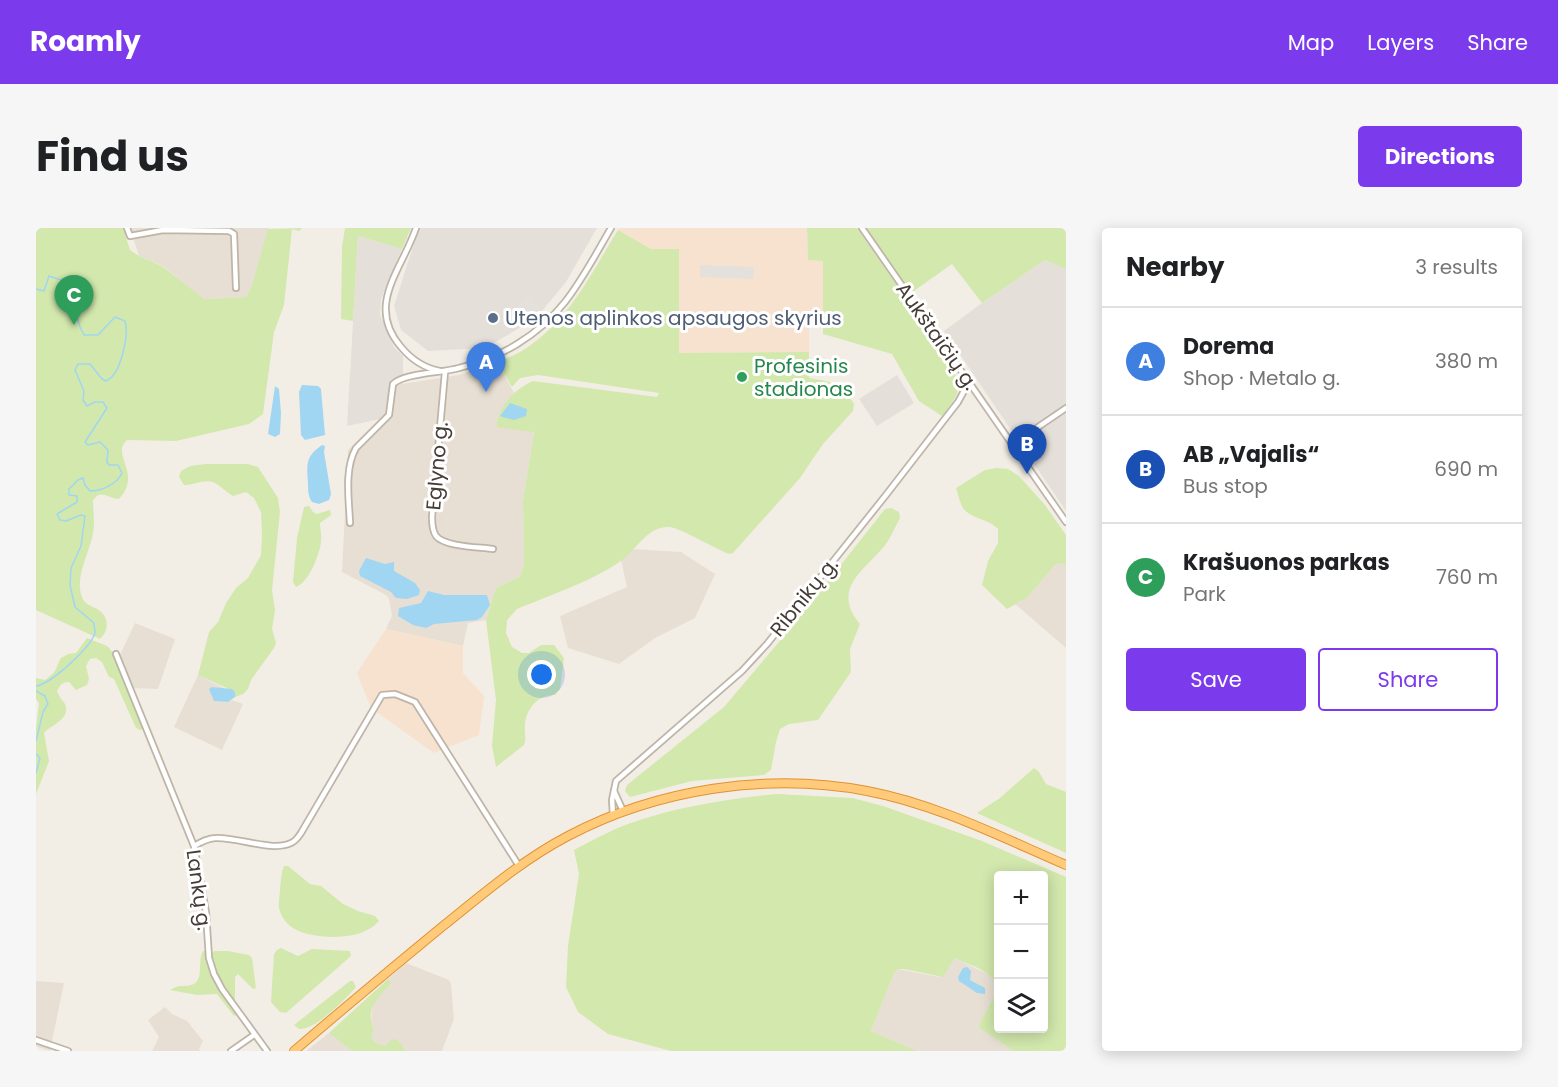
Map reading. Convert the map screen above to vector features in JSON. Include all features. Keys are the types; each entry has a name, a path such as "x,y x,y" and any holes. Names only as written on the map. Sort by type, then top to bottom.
{"highway":[{"path":"294,1051 463,909 519,866 566,837 613,815 675,797 720,788 786,784 843,788 884,795 933,810 1066,865"}],"street":[{"path":"127,228 130,236 163,230 229,231 234,234 236,288"},
{"path":"416,228 390,286 384,306 386,324 404,352 430,369 445,372"},
{"path":"350,523 349,481 352,454 389,415 393,384 403,378 445,372 490,359 516,346 566,302 612,228"},
{"name":"Aukštaičių g.","path":"862,228 1066,522"},
{"name":"Eglyno g.","path":"445,372 432,517 433,528 437,537 447,543 493,549"},
{"name":"Ribnikų g.","path":"614,791 616,781 621,776 735,677 766,644 958,402 964,391 964,378"},
{"path":"1013,444 1066,408"},
{"name":"Lankų g.","path":"116,654 194,846 206,912 209,958 214,974 222,989 267,1051"},
{"path":"194,846 204,840 219,838 279,846 295,841 382,695 395,694 416,702 519,866"},
{"path":"614,791 623,811"},
{"path":"613,815 614,791"},
{"path":"231,1051 254,1035"},
{"path":"36,1040 68,1051"}],"shaded area":[{"path":"130,228 269,228 252,285 246,297 203,299 163,266 139,256"},
{"path":"419,228 597,228 566,282 543,310 525,325 485,348 428,351 401,330 394,306"},
{"path":"619,228 807,228 808,260 823,261 823,327 809,327 809,352 679,353 679,249 651,249 618,230"},
{"path":"358,236 402,249 381,299 380,315 394,347 403,356 403,384 396,385 394,395 380,419 347,426"},
{"path":"1045,260 1066,269 1066,511 944,331"},
{"path":"700,265 754,267 753,279 700,277"},
{"path":"529,295 539,308 527,320 514,309"},
{"path":"499,365 514,393 497,418 534,431 523,500 524,566 519,577 496,588 486,620 468,623 463,646 386,629 392,616 386,595 342,572 348,450 380,419 394,395 396,385 459,375"},
{"path":"897,375 914,403 877,426 859,399"},
{"path":"633,549 681,552 715,574 695,618 655,638 619,664 568,648 560,616 627,587 621,560"},
{"path":"1062,563 1066,565 1066,648 1015,604 1028,597 1055,565"},
{"path":"135,623 175,639 158,689 131,688 120,655"},
{"path":"386,629 463,646 463,673 484,696 479,735 434,753 371,708 357,673"},
{"path":"198,675 226,689 212,687 217,701 232,700 243,704 222,750 174,727"},
{"path":"954,958 994,979 994,996 978,1027 1013,1051 917,1051 871,1031 894,973 898,969 939,977"},
{"path":"406,963 449,980 451,984 454,1019 442,1051 406,1051 398,1040 393,1040 385,1046 374,1042 370,1037 374,1029 371,1022 373,1002 392,983 388,979"},
{"path":"36,981 64,983 50,1051 36,1046"},
{"path":"165,1007 172,1014 187,1021 203,1041 199,1049 201,1051 152,1051 159,1037 148,1020"},
{"path":"329,1033 352,1051 306,1051"}],"green space":[{"path":"36,228 123,228 130,250 162,266 204,299 246,297 252,285 268,229 302,228 299,231 292,229 284,305 274,332 263,414 249,424 176,441 127,440 122,452 128,473 126,490 119,499 98,495 93,500 93,533 81,573 80,590 85,602 100,611 107,622 100,639 36,610"},
{"path":"345,228 411,228 402,249 358,236 353,321 341,319 342,247"},
{"path":"807,228 857,228 949,360 958,390 942,416 919,401 892,354 823,334 823,261 808,260"},
{"path":"866,228 1066,228 1066,269 1045,260 982,303 952,264 911,293"},
{"path":"618,230 651,249 679,249 679,353 809,352 809,378 830,382 841,388 854,404 853,411 823,444 800,478 733,553 729,554 675,528 663,528 650,533 615,565 574,586 517,609 507,620 506,633 512,647 522,653 529,653 541,645 554,645 564,658 560,689 555,695 543,697 534,704 527,714 524,745 496,767 492,746 496,700 486,620 496,588 519,577 524,566 523,500 534,432 497,427 503,406 520,388 533,381 657,397 659,393 538,375 520,378 512,387 499,365 501,361 541,338 567,310 589,279"},
{"path":"248,464 258,467 278,498 280,512 272,590 275,610 272,629 276,643 251,680 248,689 235,697 229,689 198,675 209,632 218,622 226,603 236,588 248,578 261,555 261,512 254,498 246,492 233,496 210,481 184,485 179,477 181,471 190,466"},
{"path":"1008,469 1019,476 1045,505 1066,535 1066,565 1062,563 1055,565 1028,597 1007,609 982,585 988,561 998,543 998,529 966,512 956,488 985,470"},
{"path":"309,506 317,514 330,510 331,515 320,523 321,542 313,568 305,580 296,587 293,582 297,538 304,507"},
{"path":"891,508 899,512 900,518 886,543 858,575 849,592 852,612 860,624 850,649 851,672 818,720 789,724 780,729 771,770 764,775 692,781 630,797 625,791 627,785 724,707 795,623 885,509"},
{"path":"87,638 111,650 144,729 136,728 114,679 109,677 102,662 96,658 90,659 86,666 89,679 87,685 76,690 67,682 62,684 57,691 66,710 63,718 44,733 49,761 36,794 36,728 39,703 36,699 36,678 45,680 49,677 61,658 76,653"},
{"path":"1034,768 1046,784 1066,792 1066,853 977,813 1000,798"},
{"path":"777,794 852,798 883,806 982,841 1066,877 1066,1051 1013,1051 978,1027 994,996 994,1033 1048,1033 1048,871 994,871 994,980 973,966 954,958 943,977 904,969 898,969 894,973 871,1031 917,1051 671,1051 608,1034 578,1012 566,987 568,946 579,874 574,850 614,830 646,818 721,801"},
{"path":"284,866 288,866 310,884 321,886 343,904 375,916 379,921 364,932 345,936 316,936 293,928 282,916 279,908"},
{"path":"281,948 298,956 312,949 350,951 351,956 286,1013 280,1012 271,1002 274,954"},
{"path":"203,951 206,951 218,985 239,1014 234,1016 217,994 197,995 170,990 194,984 197,981"},
{"path":"214,951 228,951 249,955 252,958 256,988 253,989 238,974 235,977 235,1003 217,973 212,954"},
{"path":"388,979 392,983 378,998 372,1010 371,1022 374,1029 371,1037 374,1042 385,1046 393,1039 398,1040 406,1051 352,1051 329,1033"},
{"path":"353,981 356,987 321,1020 305,1028 299,1029 294,1025"}],"water":[{"path":"302,385 318,386 321,389 325,435 305,440 301,435 299,392"},
{"path":"275,386 279,389 281,413 280,434 275,437 268,434"},
{"path":"510,403 527,409 526,416 514,420 500,416"},
{"path":"322,445 325,446 331,494 329,500 319,504 312,502 309,495 308,461 312,453"},
{"path":"366,558 385,564 394,562 394,571 415,583 420,590 419,595 407,599 396,598 391,592 360,576 359,571"},
{"path":"428,591 444,595 487,595 490,605 482,617 477,620 434,624 426,628 413,625 398,616 399,608 421,603"},
{"path":"212,687 232,689 235,697 228,702 214,701 209,689"},
{"path":"967,967 971,971 970,980 985,988 985,994 977,993 959,981 958,977 963,968"}],"waterway":[{"path":"36,289 44,291 49,276 67,282 84,335 98,335 115,317 125,321 126,327 123,354 111,377 106,381 102,379 90,364 78,364 75,370 84,391 83,400 87,406 95,402 103,402 107,408 85,442 88,445 100,442 108,450 109,465 118,465 122,473 113,484 95,491 90,491 83,478 78,480 69,489 69,495 77,496 77,502 57,514 60,520 66,521 81,515 85,516 81,546 71,568 70,585 75,607 94,623 95,633 92,640 69,664 51,679 36,686"},
{"path":"36,691 45,696 48,704 43,712 36,741"},
{"path":"36,754 40,758 36,773"}],"place":[{"name":"Utenos aplinkos apsaugos skyrius","path":"493,318"},
{"name":"Krašuonos parkas","path":"74,325"},
{"name":"Profesinis stadionas","path":"742,377"},
{"name":"Dorema","path":"486,392"},
{"name":"AB „Vajalis“","path":"1027,474"}]}
